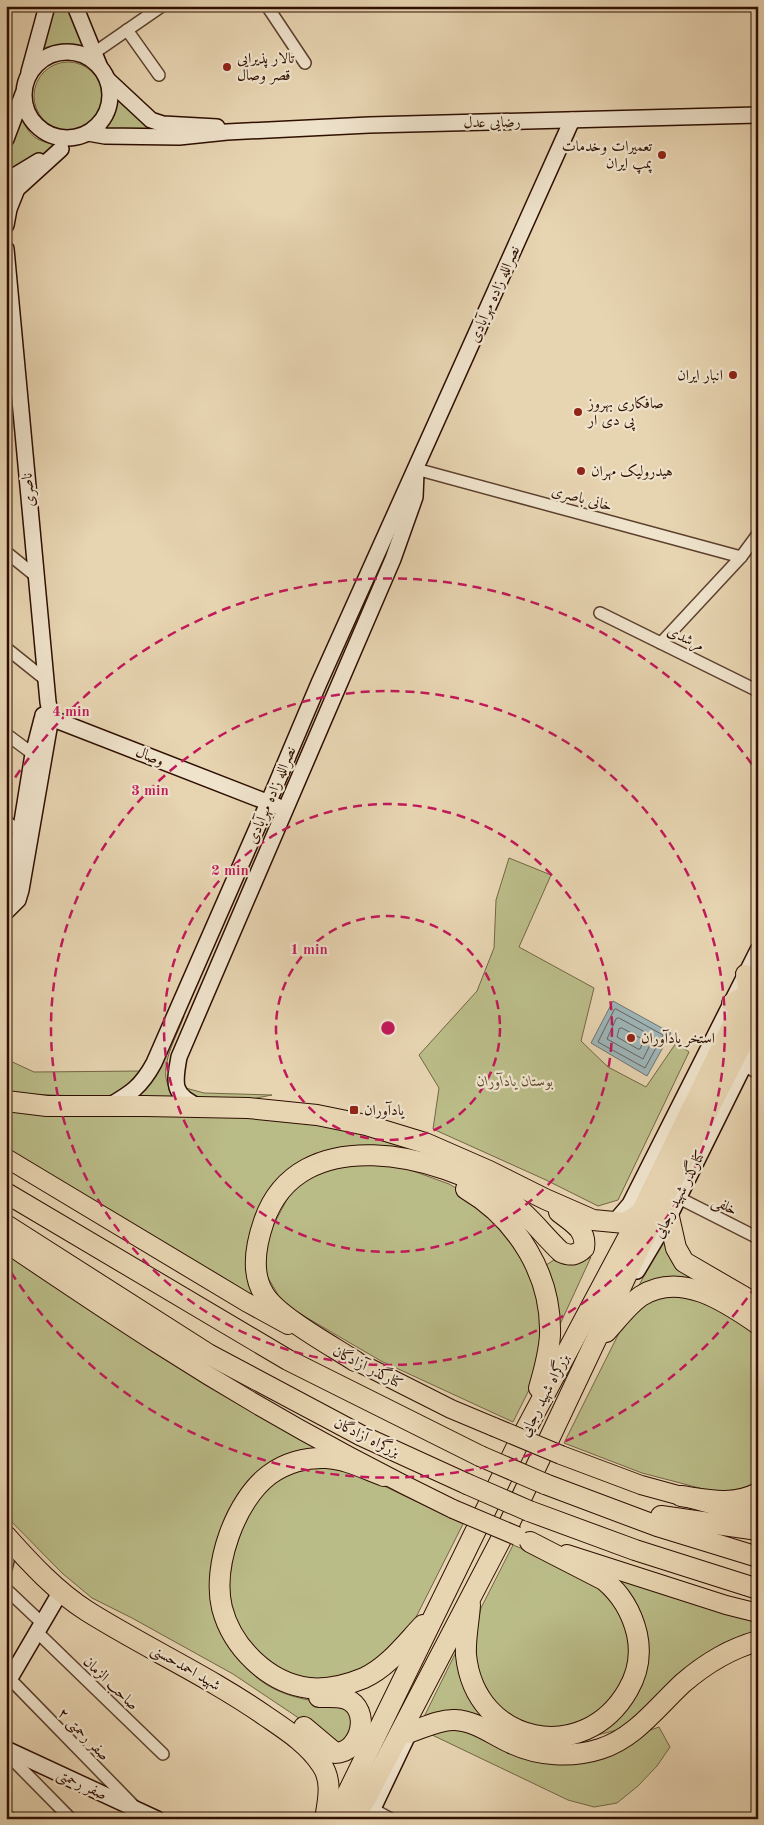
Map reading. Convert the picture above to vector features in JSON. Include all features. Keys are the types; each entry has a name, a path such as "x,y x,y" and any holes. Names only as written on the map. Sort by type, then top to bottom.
{"highway":[{"name":"بزرگراه شهید رجایی","path":"335,1819 532,1418 641,1213 745,986"},
{"name":"بزرگراه شهید رجایی","path":"354,1819 408,1725 471,1596 514,1516 653,1219 738,1063 758,1012"},
{"path":"6,1101 47,1106 254,1108 317,1115 366,1125 433,1146 593,1220 608,1223 625,1223 641,1213"},
{"path":"355,1361 277,1309 264,1294 257,1277 256,1248 262,1224 272,1202 290,1180 305,1170 327,1160 342,1156 382,1156 418,1161 445,1169 508,1200 524,1213 561,1252 569,1256 576,1255 584,1248 585,1239 580,1230 545,1199"},
{"path":"398,1158 453,1182 486,1203 518,1236 536,1265 546,1298 550,1336 532,1418"},
{"path":"6,1193 288,1360 480,1456 610,1509 657,1526 758,1557"},
{"path":"669,1218 676,1248 684,1262 758,1305"},
{"name":"بزرگراه آزادگان","path":"6,1225 208,1354 362,1436 529,1511 635,1550 758,1589"},
{"path":"593,1346 633,1303 650,1291 668,1286 689,1288 713,1297 738,1310 758,1324"},
{"path":"384,1476 337,1460 309,1459 293,1462 276,1470 263,1480 248,1497 231,1532 224,1555 220,1594 226,1621 244,1650 258,1664 281,1680 308,1688 338,1687 366,1677 391,1660 439,1607"},
{"path":"681,1496 734,1502 758,1494"},
{"path":"610,1509 758,1530"},
{"name":"شهید احمدحسنی","path":"6,1536 61,1591 85,1610 242,1699 307,1747 322,1765 328,1778 325,1819"},
{"path":"471,1596 466,1653 469,1672 482,1703 498,1718 515,1730 528,1734 555,1736 586,1729 613,1711 631,1685 636,1673 639,1655 635,1625 629,1611 613,1587 604,1580 523,1539"},
{"path":"408,1725 455,1720 473,1723 512,1744 551,1754 576,1754 601,1749 640,1725 683,1683 709,1662 738,1646 758,1641"},
{"path":"217,1685 239,1689 255,1695 299,1723 335,1753 342,1753 349,1749 356,1740 361,1720 359,1711 354,1704 347,1699 301,1695 281,1687 263,1676 251,1664 244,1650"}],"main road":[{"name":"کنارگذر آزادگان","path":"6,1158 246,1302 355,1361 451,1409 641,1486 758,1517"},
{"path":"6,1238 19,1252 159,1344 231,1389 384,1476 453,1509 523,1539 726,1605 758,1613"}],"street":[{"path":"6,181 92,131 102,121 109,108 110,93 75,6"},
{"path":"100,66 127,30 162,6"},
{"path":"267,6 305,63"},
{"path":"6,139 25,85 44,9"},
{"path":"127,30 159,75"},
{"path":"83,135 65,139 52,136 40,129 30,119 25,106 25,85 34,66 46,57 60,52 74,52 88,57 100,66 141,112 151,120 163,124 215,126 227,132"},
{"name":"رضایی عدل","path":"83,135 179,137 227,132 369,124 758,115"},
{"name":"نصرالله زاده مهرآبادی","path":"108,1106 131,1092 145,1079 149,1071 319,683 572,120"},
{"path":"6,225 9,210 17,189 61,149"},
{"name":"ناصری","path":"6,249 9,364 37,577 47,711 21,890 18,900 6,912"},
{"name":"نصرالله زاده مهرآبادی","path":"200,1107 188,1102 180,1094 174,1081 178,1057 393,559 415,497 416,469"},
{"name":"خانی باصری","path":"416,469 741,557"},
{"path":"662,643 741,557 758,534"},
{"path":"6,552 37,577"},
{"name":"مرشدی","path":"600,613 758,691"},
{"path":"6,648 46,680"},
{"name":"ناصری","path":"6,889 13,878 33,754 47,711"},
{"name":"وصال","path":"47,711 286,810"},
{"path":"6,734 33,754"},
{"path":"6,821 20,831"},
{"path":"608,1223 618,1218 630,1204 745,986 758,950"},
{"name":"کنارگذر شهید رجایی","path":"593,1346 669,1218 738,1063 758,1036"},
{"path":"738,1063 758,1073"},
{"name":"خلفی","path":"679,1198 758,1238"},
{"name":"صاحب الزمان","path":"6,1589 40,1629 163,1754"},
{"path":"8,1678 40,1629 61,1591"},
{"name":"صفر رحمتی ۲","path":"8,1678 137,1809"},
{"path":"391,1819 371,1814 404,1747 408,1725"},
{"name":"صفر رحمتی","path":"6,1749 157,1819"},
{"path":"6,1753 71,1819"},
{"path":"6,1815 11,1819"}],"green space":[{"path":"56,6 68,6 85,46 62,46 40,54"},
{"path":"68,62 81,65 92,72 99,83 102,96 99,109 92,120 81,127 68,130 55,127 44,120 37,109 34,96 37,83 44,72 55,65"},
{"path":"117,93 161,131 101,131 113,114"},
{"path":"21,117 28,130 36,138 59,145 6,177 6,156 9,153"},
{"name":"بوستان یادآوران","path":"509,858 551,875 519,947 594,988 581,1041 608,1067 646,1087 676,1043 689,1052 618,1200 598,1206 546,1180 433,1129 439,1088 419,1055 477,991 494,948 496,900"},
{"path":"184,1016 168,1057 166,1068 169,1088 176,1096 139,1096 143,1092"},
{"path":"6,1059 34,1072 143,1071 123,1093 101,1097 6,1093"},
{"path":"182,1087 204,1093 272,1095 246,1100 197,1099"},
{"path":"6,1111 282,1116 313,1121 407,1145 477,1175 379,1149 273,1190 259,1300 6,1149"},
{"path":"350,1162 405,1168 449,1184 468,1195 521,1248 542,1310 537,1374 513,1422 381,1361 297,1312 280,1298 267,1276 263,1245 295,1184"},
{"path":"666,1234 727,1298 634,1295"},
{"path":"6,1254 151,1350 328,1453 289,1458 224,1539 234,1649 255,1676 281,1692 311,1701 345,1706 355,1725 342,1747 233,1674 92,1598 62,1573 6,1516"},
{"path":"591,1257 556,1333 543,1267 554,1260 559,1263 573,1265"},
{"path":"658,1294 694,1296 758,1331 758,1482 740,1489 711,1491 642,1473 564,1443 625,1321"},
{"path":"307,1464 359,1474 463,1524 406,1637 384,1659 331,1681 293,1677 260,1658 229,1611 228,1573 237,1541 248,1516 261,1493 277,1478"},
{"path":"513,1545 576,1570 621,1607 632,1655 621,1688 595,1718 549,1730 502,1714 477,1672 475,1633 481,1608"},
{"path":"603,1574 758,1621 756,1631 723,1643 700,1657 638,1715 617,1730 586,1738 643,1657"},
{"path":"459,1646 503,1731 419,1727"},
{"path":"460,1725 522,1752 636,1735 659,1727 670,1747 657,1766 638,1786 617,1803 594,1807 568,1800 428,1733"}],"water":[{"name":"استخر یادآوران","path":"613,1001 671,1033 647,1076 591,1043"}],"place":[{"name":"تالار پذیرایی قصر وصال","path":"227,67"},
{"name":"تعمیرات وخدمات پمپ ایران","path":"662,155"},
{"name":"انبار ایران","path":"733,375"},
{"name":"صافکاری بهروز پی دی ار","path":"578,412"},
{"name":"هیدرولیک مهران","path":"581,471"},
{"name":"استخر یادآوران","path":"631,1038"},
{"name":"یادآوران","path":"354,1110"}]}
